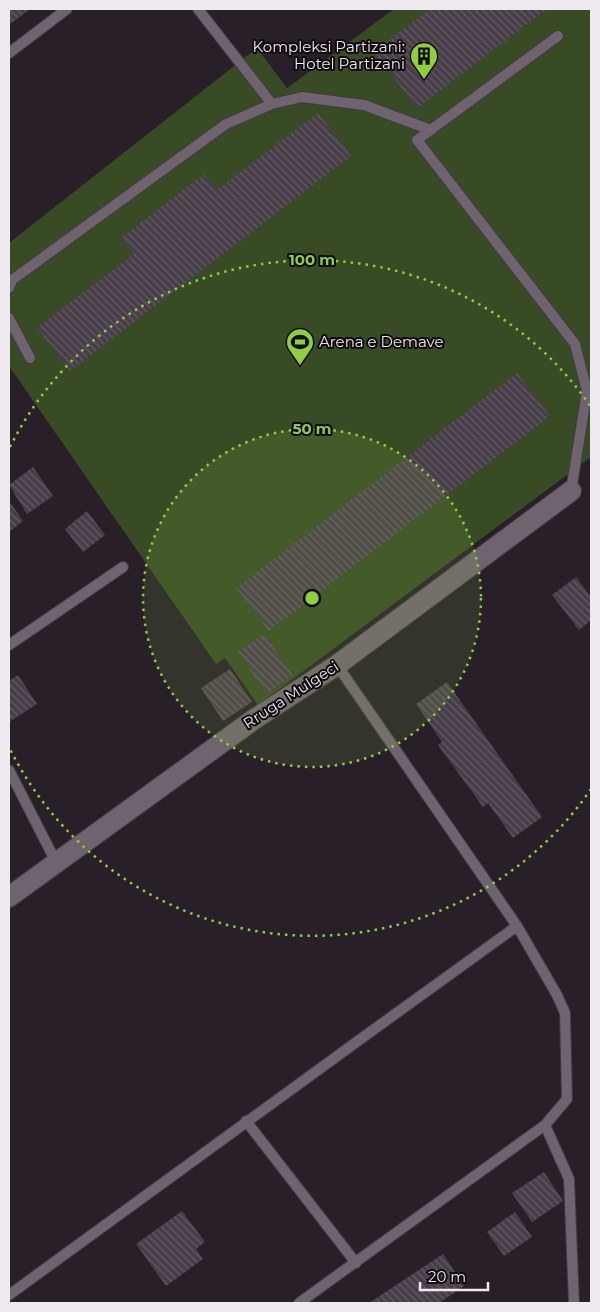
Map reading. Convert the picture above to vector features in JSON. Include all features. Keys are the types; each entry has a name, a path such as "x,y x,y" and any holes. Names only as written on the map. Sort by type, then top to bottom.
{"street":[{"name":"Rruga Mulgeci","path":"9,897 245,726 337,665 571,491"}],"lane":[{"path":"9,53 67,9"},
{"path":"198,9 272,104"},
{"path":"558,36 417,140 575,344 587,392 571,491"},
{"path":"9,288 12,280 226,124 272,104 302,97 364,105 431,130"},
{"path":"9,318 30,358"},
{"path":"9,645 123,567"},
{"path":"299,1303 545,1125 567,1099 565,1013 558,995 517,926 337,665"},
{"path":"9,770 56,862"},
{"path":"9,1295 517,926"},
{"path":"246,1121 356,1263"},
{"path":"545,1125 569,1179 574,1303"}],"green space":[{"path":"394,9 591,9 591,457 258,705 225,658 216,664 9,366 9,243 257,48 287,88"}],"building":[{"path":"9,9 30,9 9,25"},
{"name":"Kompleksi Partizani: Hotel Partizani","path":"430,9 547,9 417,108 374,52"},
{"path":"318,113 351,156 70,371 37,328 134,254 121,238 204,174 217,190"},
{"path":"517,373 550,416 269,631 236,588"},
{"path":"33,467 53,496 27,514 9,485"},
{"path":"9,501 23,521 9,532"},
{"path":"87,511 105,535 83,552 65,529"},
{"path":"576,577 591,597 591,620 579,630 552,595"},
{"path":"264,634 293,675 267,694 238,652"},
{"path":"230,669 252,702 223,721 201,688"},
{"path":"18,675 37,704 9,722 9,681"},
{"path":"447,682 542,817 513,838 488,803 483,807 438,745 442,742 416,704"},
{"path":"544,1172 563,1201 532,1222 512,1193"},
{"path":"182,1211 205,1242 196,1249 203,1259 166,1286 136,1244"},
{"path":"515,1212 532,1237 504,1256 487,1232"},
{"path":"443,1254 464,1286 439,1303 369,1303"}],"place":[{"name":"Kompleksi Partizani: Hotel Partizani","path":"424,80"},
{"name":"Arena e Demave","path":"300,366"}]}
